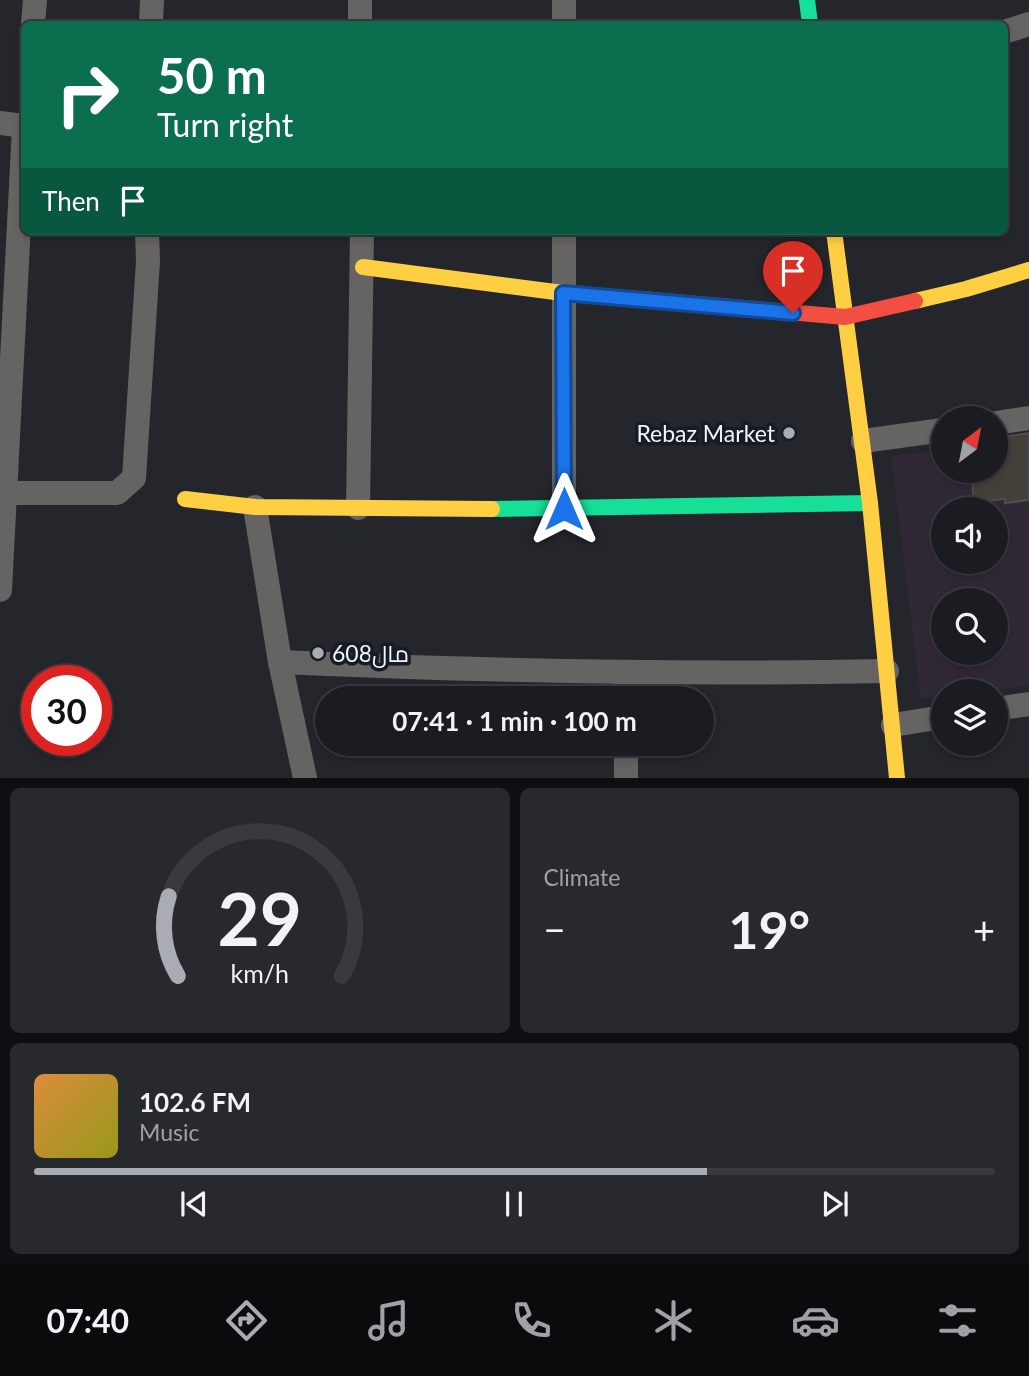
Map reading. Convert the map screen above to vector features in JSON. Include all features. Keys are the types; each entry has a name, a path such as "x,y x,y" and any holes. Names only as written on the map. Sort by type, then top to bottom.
{"street":[{"path":"33,21 35,0"},
{"path":"151,21 152,0"},
{"path":"360,0 360,21"},
{"path":"564,0 564,21"},
{"path":"807,0 810,21"},
{"path":"1008,31 1029,24"},
{"path":"0,123 21,126"},
{"path":"0,590 3,493 21,230"},
{"path":"3,493 117,494 134,478 148,261 147,235"},
{"path":"358,508 362,235"},
{"path":"564,235 564,509"},
{"path":"835,235 863,441 897,778"},
{"path":"363,267 563,293 845,317 966,289 1029,270"},
{"path":"1008,421 1029,418"},
{"path":"863,441 931,432"},
{"path":"185,499 255,507 358,508 564,509 870,503"},
{"path":"255,507 280,662 305,778"},
{"path":"280,662 455,670 626,673 887,671"},
{"path":"626,673 626,686"},
{"path":"1008,707 1029,704"},
{"path":"892,724 931,719"},
{"path":"626,756 626,778"}],"shaded area":[{"path":"1029,439 1029,686 1008,688 1008,679 931,679 931,698 921,699 891,456 931,451 931,483 1008,483 1008,442"}],"building":[{"path":"1029,433 1029,500 1008,503 1008,497 974,497 972,483 1008,483 1008,436"}],"traffic: fast":[{"path":"807,0 810,21"},
{"path":"492,509 870,503"}],"traffic: slow":[{"path":"835,235 870,503 897,778"},
{"path":"363,267 563,293 651,300"},
{"path":"915,301 1029,270"},
{"path":"185,499 255,507 492,509"}],"traffic: jam":[{"path":"651,300 845,317 915,301"}],"place":[{"name":"Rebaz Market","path":"789,433"},
{"name":"مال608","path":"318,653"}],"route":[{"path":"564,509 563,293 793,313"}]}
